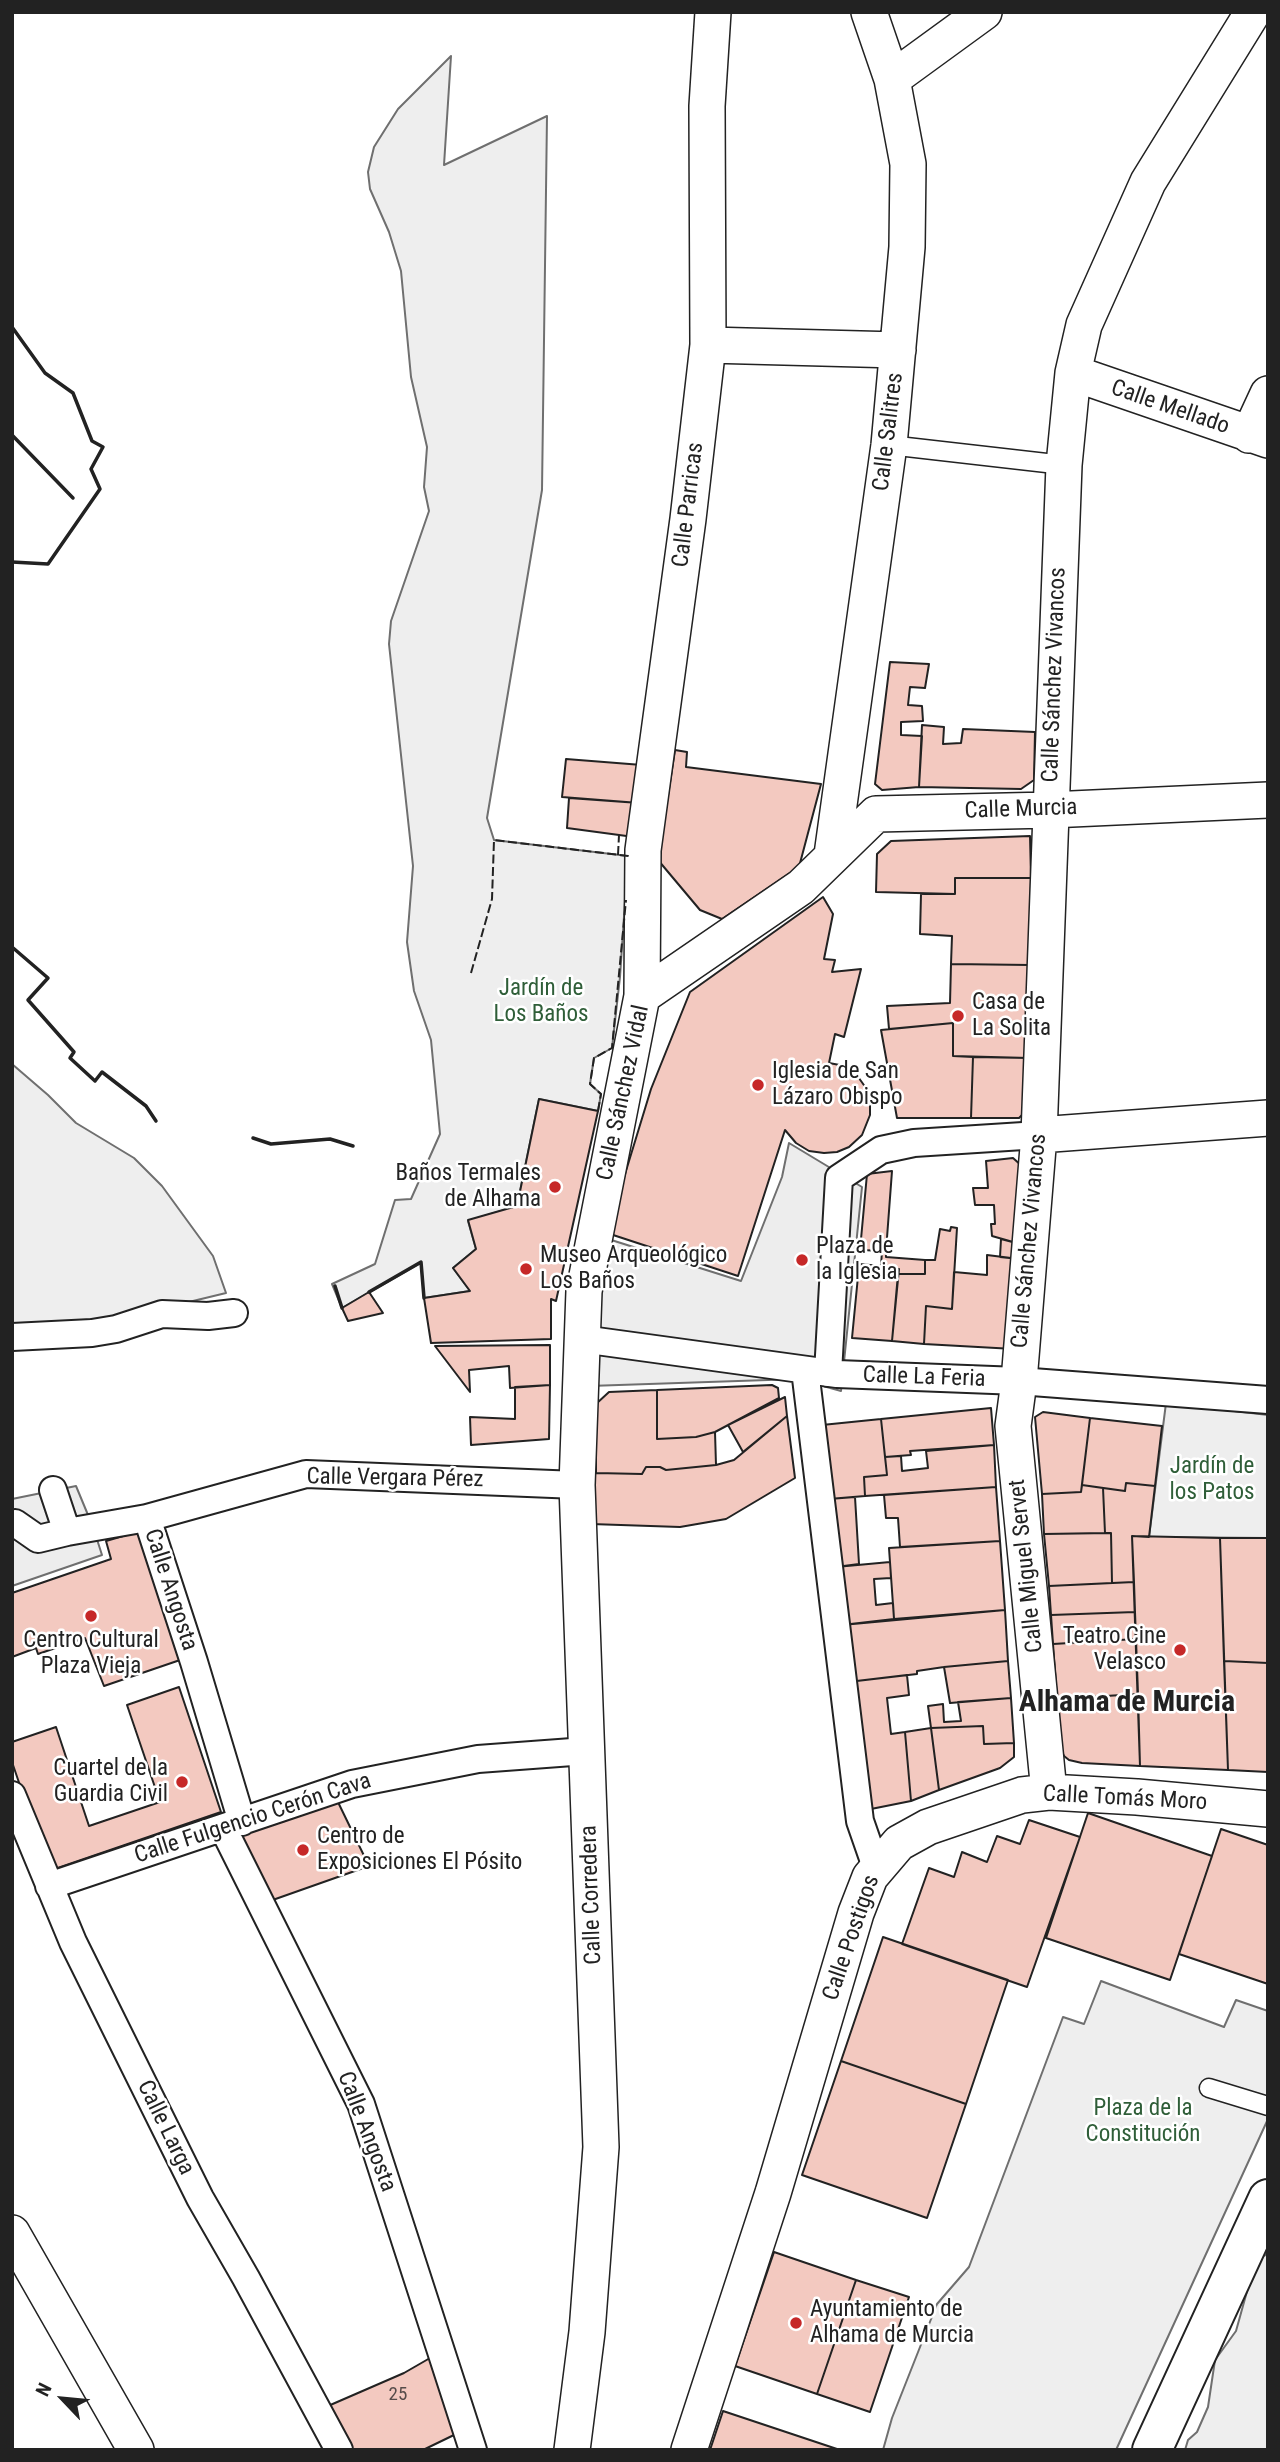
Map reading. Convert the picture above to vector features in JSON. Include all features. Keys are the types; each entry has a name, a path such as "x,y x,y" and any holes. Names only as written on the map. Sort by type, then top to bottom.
{"main road":[{"path":"1152,2450 1268,2199"}],"street":[{"name":"Calle Parricas","path":"642,996 643,850 688,519 708,345 708,107 713,12"},
{"name":"Calle Salitres","path":"832,855 889,445 908,247 908,164 892,79 869,12"},
{"path":"892,79 984,12"},
{"name":"Calle Sánchez Vivancos","path":"1019,1381 1039,1135 1064,465 1073,373 1084,325 1148,182 1253,12"},
{"path":"708,345 898,350"},
{"name":"Calle Mellado","path":"1073,373 1258,437"},
{"path":"1258,437 1268,394"},
{"name":"Calle Murcia","path":"832,855 876,814 1050,810 1268,800"},
{"name":"Calle Sánchez Vidal","path":"582,1339 584,1292 642,996 802,887 832,855"},
{"path":"1039,1135 1268,1118"},
{"name":"Calle Postigos","path":"689,2450 773,2193 856,1913 876,1867 860,1821 816,1371 839,1178 881,1150 914,1143 1039,1135"},
{"path":"12,1337 92,1333 116,1329 162,1314 208,1316 234,1313"},
{"name":"Calle La Feria","path":"582,1339 816,1371 1019,1381 1268,1400"},
{"name":"Calle Corredera","path":"572,2450 587,2332 601,2147 577,1485 582,1339"},
{"name":"Calle Miguel Servet","path":"1019,1381 1013,1426 1049,1792"},
{"name":"Calle Vergara Pérez","path":"12,1524 15,1523 38,1539 147,1518 306,1474 577,1485"},
{"path":"53,1490 67,1532"},
{"name":"Calle Angosta","path":"147,1518 194,1662 233,1825 360,2104 473,2450"},
{"name":"Calle Fulgencio Cerón Cava","path":"48,1886 352,1784 478,1759 586,1751"},
{"name":"Calle Tomás Moro","path":"876,1867 899,1843 928,1827 1022,1795 1049,1792 1137,1797 1268,1809"},
{"name":"Calle Larga","path":"12,1795 48,1886 74,1942 200,2198 339,2450"},
{"path":"12,2233 136,2450"}],"lane":[{"path":"889,445 1064,465"},
{"path":"1209,2088 1268,2106"}],"green space":[{"name":"Jardín de Los Baños","path":"451,56 444,165 547,116 542,490 487,818 494,840 628,856 620,977 612,1048 594,1058 590,1084 601,1094 598,1111 539,1099 517,1206 468,1221 476,1249 453,1268 470,1291 424,1298 421,1263 342,1308 332,1284 375,1264 395,1200 411,1199 440,1134 431,1040 414,991 407,942 413,866 389,644 391,621 429,511 424,487 427,447 411,377 401,271 389,232 370,189 368,172 374,147 398,109"},
{"path":"12,1064 76,1123 134,1158 162,1186 213,1256 226,1293 98,1324 12,1330"},
{"name":"Jardín de los Patos","path":"1166,1403 1268,1415 1268,1538 1149,1537"},
{"name":"Plaza de la Constitución","path":"1101,1981 1224,2027 1236,2000 1268,2011 1268,2119 1116,2450 883,2450 892,2418 937,2304 969,2267 1063,2017 1084,2024"},
{"path":"1268,2254 1268,2450 1185,2450 1208,2407 1215,2360 1236,2331 1256,2259"}],"shaded area":[{"name":"Plaza de la Iglesia","path":"789,1143 862,1187 841,1391 798,1379 589,1386 605,1238 741,1281 782,1177"},
{"path":"76,1486 102,1555 12,1586 12,1499"}],"building":[{"path":"890,662 929,664 925,688 910,687 908,705 922,706 923,721 901,722 901,735 922,736 919,787 882,790 875,784"},
{"path":"922,725 944,727 943,744 961,743 963,729 1035,732 1034,780 1021,789 919,787"},
{"path":"675,750 687,752 686,767 821,784 799,867 722,919 700,910 658,860"},
{"path":"566,759 642,765 639,803 562,797"},
{"path":"569,798 639,803 634,837 567,828"},
{"path":"1030,836 1031,878 955,878 955,894 876,892 877,854 891,841"},
{"path":"955,878 1031,878 1030,965 951,964 952,936 920,934 921,894 955,894"},
{"name":"Iglesia de San Lázaro Obispo","path":"823,897 833,914 824,959 835,960 832,972 861,969 844,1037 835,1034 829,1063 845,1066 856,1074 866,1088 870,1099 870,1115 862,1135 849,1147 824,1153 809,1151 796,1143 785,1130 738,1276 607,1233 651,1089 690,992"},
{"name":"Casa de La Solita","path":"951,964 1030,965 1029,1058 953,1056 953,1023 889,1029 887,1006 950,1003"},
{"path":"953,1023 953,1056 973,1057 971,1118 897,1118 881,1030"},
{"path":"973,1057 1029,1058 1029,1108 1019,1118 971,1118"},
{"path":"539,1099 598,1111 556,1301 551,1299 551,1339 431,1343 424,1298 470,1291 453,1268 476,1249 468,1220 517,1206"},
{"path":"1013,1158 1023,1167 1020,1244 992,1236 991,1224 995,1224 994,1205 975,1205 973,1188 988,1188 986,1161"},
{"path":"892,1171 886,1251 860,1250 867,1174"},
{"path":"951,1227 957,1228 952,1309 926,1306 924,1344 892,1341 898,1274 925,1274 925,1260 935,1260 940,1229 950,1231"},
{"path":"1001,1239 1020,1244 1019,1259 1000,1257"},
{"path":"882,1251 886,1251 886,1257 925,1260 925,1274 898,1274 899,1269 859,1266 881,1266"},
{"path":"987,1255 1019,1259 1014,1349 924,1344 926,1306 952,1309 954,1272 987,1275"},
{"path":"859,1266 899,1269 892,1341 852,1338"},
{"path":"369,1292 383,1313 348,1321 342,1308"},
{"path":"550,1345 550,1385 510,1388 509,1366 469,1370 470,1392 435,1346"},
{"path":"550,1385 549,1439 471,1445 470,1417 515,1419 515,1387"},
{"path":"772,1385 778,1388 779,1398 715,1432 696,1437 657,1439 657,1390"},
{"path":"657,1390 657,1439 696,1437 715,1432 716,1465 666,1470 646,1467 642,1474 596,1473 596,1404 609,1392"},
{"path":"785,1397 787,1416 743,1452 728,1425"},
{"path":"991,1408 994,1445 910,1451 911,1455 885,1457 881,1419"},
{"path":"1043,1412 1090,1418 1081,1492 1042,1494 1035,1417"},
{"path":"787,1416 795,1478 726,1519 680,1527 591,1524 587,1476 596,1473 642,1474 646,1467 666,1470 716,1465 734,1460"},
{"path":"1090,1418 1162,1426 1155,1486 1126,1483 1125,1491 1082,1485"},
{"path":"881,1419 887,1475 864,1477 865,1496 829,1499 822,1425"},
{"path":"994,1445 996,1487 865,1496 864,1477 887,1475 885,1457 901,1456 902,1471 928,1468 926,1451"},
{"path":"1126,1483 1155,1486 1149,1537 1132,1536 1134,1582 1112,1583 1111,1533 1105,1533 1103,1488 1125,1491"},
{"path":"1082,1485 1103,1488 1105,1533 1044,1534 1042,1494 1081,1492"},
{"path":"996,1487 1000,1541 900,1547 898,1518 886,1518 884,1495"},
{"path":"855,1497 859,1564 836,1567 829,1499"},
{"name":"Centro Cultural Plaza Vieja","path":"144,1530 183,1659 104,1686 85,1638 38,1654 36,1648 12,1657 12,1593 111,1559 106,1541"},
{"path":"1111,1533 1112,1583 1049,1586 1044,1534"},
{"name":"Teatro Cine Velasco","path":"1132,1536 1220,1538 1228,1770 1140,1766"},
{"path":"1220,1538 1268,1538 1268,1663 1224,1661"},
{"path":"1000,1541 1005,1610 894,1619 889,1548"},
{"path":"890,1562 891,1578 874,1579 876,1605 893,1603 894,1619 842,1625 836,1567"},
{"path":"1134,1582 1135,1612 1051,1615 1049,1586"},
{"path":"1005,1610 1008,1661 944,1667 917,1671 917,1674 848,1682 842,1625"},
{"path":"1135,1612 1136,1639 1053,1644 1051,1615"},
{"path":"1136,1639 1138,1694 1057,1699 1053,1644"},
{"path":"1008,1661 1011,1698 950,1703 944,1667"},
{"path":"1224,1661 1268,1663 1268,1772 1228,1770"},
{"path":"907,1675 909,1695 887,1698 891,1734 905,1732 911,1801 866,1810 848,1682"},
{"name":"Cuartel de la Guardia Civil","path":"179,1687 221,1812 49,1871 12,1762 12,1742 56,1727 89,1826 160,1802 127,1705"},
{"path":"1138,1694 1140,1766 1082,1763 1064,1756 1060,1748 1057,1699"},
{"path":"1011,1698 1014,1743 984,1744 983,1726 931,1728 928,1706 943,1704 944,1722 961,1721 958,1702"},
{"path":"983,1726 984,1744 1014,1743 1014,1757 1000,1768 939,1790 931,1728"},
{"path":"931,1728 939,1790 911,1801 905,1732"},
{"name":"Centro de Exposiciones El Pósito","path":"336,1798 369,1866 267,1902 237,1834"},
{"path":"1088,1813 1212,1856 1170,1980 1046,1938"},
{"path":"1029,1820 1080,1837 1027,1987 902,1944 929,1868 954,1877 962,1852 987,1862 997,1836 1020,1844"},
{"path":"1221,1829 1268,1845 1268,1984 1179,1954"},
{"path":"883,1937 1008,1980 966,2104 841,2061"},
{"path":"841,2061 966,2104 927,2218 802,2175"},
{"path":"774,2252 856,2280 817,2394 735,2366"},
{"path":"856,2280 909,2297 870,2412 817,2394"},
{"path":"430,2358 456,2434 423,2450 353,2450 328,2406 404,2373"},
{"path":"723,2411 840,2450 710,2450"}],"fence":[{"path":"618,855 619,835"},
{"path":"471,973 492,899 494,840 628,858"},
{"path":"598,1111 601,1094 590,1084 594,1058 612,1048 626,900"}],"wall":[{"path":"12,327 45,373 73,393 92,441 103,447 91,469 100,489 48,564 12,562"},
{"path":"12,435 73,498"},
{"path":"12,947 48,978 28,1000 74,1052 70,1058 95,1081 102,1072 146,1106 156,1121"},
{"path":"253,1138 271,1144 330,1139 353,1146"},
{"path":"369,1292 421,1262 424,1298"},
{"path":"335,1286 342,1308"}],"place":[{"name":"Casa de La Solita","path":"958,1016"},
{"name":"Iglesia de San Lázaro Obispo","path":"758,1085"},
{"name":"Baños Termales de Alhama","path":"555,1187"},
{"name":"Plaza de la Iglesia","path":"802,1260"},
{"name":"Museo Arqueológico Los Baños","path":"526,1269"},
{"name":"Centro Cultural Plaza Vieja","path":"91,1616"},
{"name":"Teatro Cine Velasco","path":"1180,1650"},
{"name":"Cuartel de la Guardia Civil","path":"182,1782"},
{"name":"Centro de Exposiciones El Pósito","path":"303,1850"},
{"name":"Ayuntamiento de Alhama de Murcia","path":"796,2323"}],"district":[{"name":"Alhama de Murcia","path":"1127,1703"}]}
